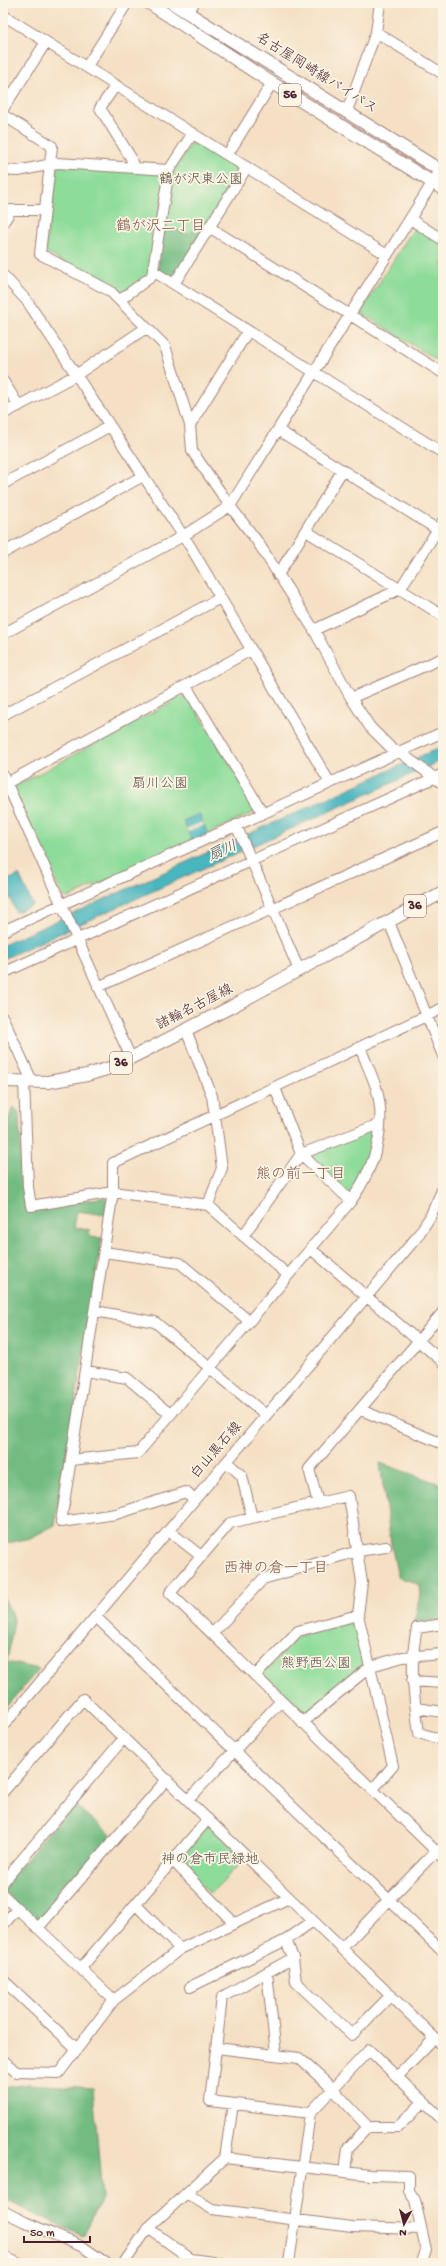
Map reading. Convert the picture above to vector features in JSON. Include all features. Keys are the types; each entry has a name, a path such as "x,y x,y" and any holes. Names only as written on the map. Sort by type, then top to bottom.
{"main road":[{"name":"56","path":"149,3 272,84 438,186"},
{"name":"名古屋岡崎線バイパス","path":"172,3 191,8 347,111 442,169"},
{"name":"諸輪名古屋線","path":"3,1081 48,1082 87,1075 113,1067 186,1030 443,892"},
{"name":"諸輪名古屋線","path":"389,922 395,925 443,901"}],"street":[{"path":"87,66 127,3"},
{"path":"347,111 376,32 380,3"},
{"path":"3,15 387,254"},
{"path":"376,32 443,74"},
{"path":"3,109 46,42"},
{"path":"116,84 100,108 131,158 133,167"},
{"path":"228,154 272,84"},
{"path":"3,115 52,146 40,254 110,291 165,346 190,425 192,451 230,506 257,541 314,630 351,698 370,727 393,750 398,751 424,770 439,776 443,784"},
{"path":"120,300 152,276 169,170 193,133"},
{"path":"3,170 18,171 57,163 169,170"},
{"path":"174,284 247,167"},
{"path":"3,634 183,536 230,506 387,254 410,219 438,186 442,169"},
{"path":"3,223 11,210 45,210"},
{"path":"410,219 443,240"},
{"path":"209,227 443,373"},
{"path":"153,271 443,453"},
{"path":"3,275 27,301 183,536 330,783"},
{"path":"3,414 76,375 146,328"},
{"path":"190,425 248,331"},
{"path":"3,381 19,406"},
{"path":"3,484 110,426"},
{"path":"278,430 342,471 441,528 400,589 314,630"},
{"path":"278,575 342,471"},
{"path":"3,553 143,476"},
{"path":"306,531 443,616"},
{"path":"3,715 220,598"},
{"path":"130,1058 66,914 60,904 4,781 186,686 251,650"},
{"path":"351,698 443,658"},
{"path":"186,686 263,813"},
{"path":"3,931 398,751 443,732"},
{"path":"3,973 74,934 250,860 439,776"},
{"path":"236,825 299,970"},
{"path":"98,987 443,832"},
{"path":"389,922 443,1056"},
{"path":"194,1500 186,1492 116,1514 61,1522 113,1192 112,1166 117,1159 151,1147 443,1008"},
{"path":"3,1018 28,1081 27,1180 31,1206 113,1192 208,1205 288,1275"},
{"path":"186,1030 212,1096 222,1168 208,1205"},
{"path":"71,1460 138,1453 352,1201 365,1182 372,1165 377,1150 380,1124 376,1088 360,1047"},
{"path":"275,1088 301,1154 352,1201"},
{"path":"242,1236 301,1154 380,1124"},
{"name":"白山黒石線","path":"3,1726 368,1297 420,1233 443,1188"},
{"path":"311,1248 443,1362"},
{"path":"104,1252 180,1263 249,1321"},
{"path":"95,1311 155,1322 210,1367 266,1416"},
{"path":"318,1503 309,1469 361,1410 443,1312"},
{"path":"86,1371 127,1378 170,1414"},
{"path":"361,1410 443,1444"},
{"path":"227,1462 242,1476 252,1518"},
{"path":"342,1948 389,1899 441,1852 373,1789 302,1723 280,1702 170,1593 230,1523 349,1496 362,1583 358,1615 393,1766 373,1789"},
{"path":"169,1531 201,1556"},
{"path":"212,1634 263,1579 358,1551 386,1547"},
{"path":"255,1676 298,1631 358,1615"},
{"path":"96,1617 443,1952"},
{"path":"443,1624 417,1628 412,1656 412,1681 419,1734 443,1740"},
{"path":"302,1723 371,1666 412,1656 443,1654"},
{"path":"412,1681 443,1683"},
{"path":"3,1792 83,1698 167,1779 189,1798 208,1819 443,2046"},
{"path":"189,1798 280,1702"},
{"path":"416,1708 443,1712"},
{"path":"3,1882 124,1738"},
{"path":"38,1928 167,1779"},
{"path":"81,1968 208,1819"},
{"path":"173,1861 234,1923"},
{"path":"3,1895 114,2000"},
{"path":"3,2060 16,2072 59,2073 114,2000 180,1949 289,1898"},
{"path":"136,1905 180,1949"},
{"path":"3,1925 17,1909"},
{"path":"190,1987 286,1940 313,1921"},
{"path":"286,1940 293,1958 296,1982 352,2035 391,1995"},
{"path":"293,1958 222,1997 210,2101 310,2113"},
{"path":"267,1973 276,2054"},
{"path":"3,1980 77,2049"},
{"path":"397,2077 435,2038"},
{"path":"216,2048 276,2054 299,2058 333,2089 368,2127"},
{"path":"289,2263 310,2113 369,2050 443,2120"},
{"path":"345,2172 348,2148 368,2127 398,2127 423,2102"},
{"path":"124,2263 148,2228 225,2158 233,2104"},
{"path":"225,2158 370,2175 409,2176 409,2191 414,2200 426,2250 422,2263"},
{"path":"186,2193 212,2210 352,2227 421,2228"},
{"path":"3,2211 83,2247 106,2263"},
{"path":"148,2228 191,2259 220,2263"},
{"path":"3,2257 18,2263"}],"green space":[{"name":"鶴が沢東公園","path":"196,140 239,166 240,170 174,277 158,270 172,174 192,142"},
{"path":"57,165 163,172 166,175 149,275 123,294 118,294 47,253 45,250"},
{"path":"418,227 443,243 443,364 363,314 362,310 414,228"},
{"path":"177,230 185,234 193,231 200,235 174,277 169,277 158,270 162,232"},
{"name":"扇川公園","path":"185,695 188,696 256,807 255,812 68,898 62,896 14,791 16,786"},
{"path":"13,1106 19,1112 22,1179 27,1212 104,1197 108,1201 106,1215 77,1211 74,1228 90,1230 89,1237 102,1238 55,1525 30,1538 3,1544 3,1137"},
{"path":"371,1130 376,1134 373,1149 352,1194 348,1194 310,1158 312,1153"},
{"path":"380,1463 443,1485 443,1620 414,1624 420,1594 419,1586 398,1576 391,1544"},
{"path":"3,1595 14,1621 7,1662 39,1669 3,1710"},
{"name":"熊野西公園","path":"353,1621 357,1623 365,1663 364,1666 304,1716 262,1675 298,1636"},
{"path":"73,1804 112,1836 40,1921 35,1921 4,1892 4,1885"},
{"name":"神の倉市民緑地","path":"207,1826 211,1826 245,1859 210,1894 180,1864 179,1859"},
{"path":"29,2084 93,2088 102,2198 83,2236 3,2199 3,2088"}],"water":[{"name":"扇川","path":"443,746 443,760 3,959 3,945"},
{"path":"199,814 208,834 192,841 183,821"},
{"path":"19,875 33,905 16,912 3,882"}],"pier":[{"path":"203,822 204,825 188,832 186,829"}],"district":[{"name":"鶴が沢二丁目","path":"161,227"},
{"name":"熊の前一丁目","path":"301,1175"},
{"name":"西神の倉一丁目","path":"276,1569"}]}
